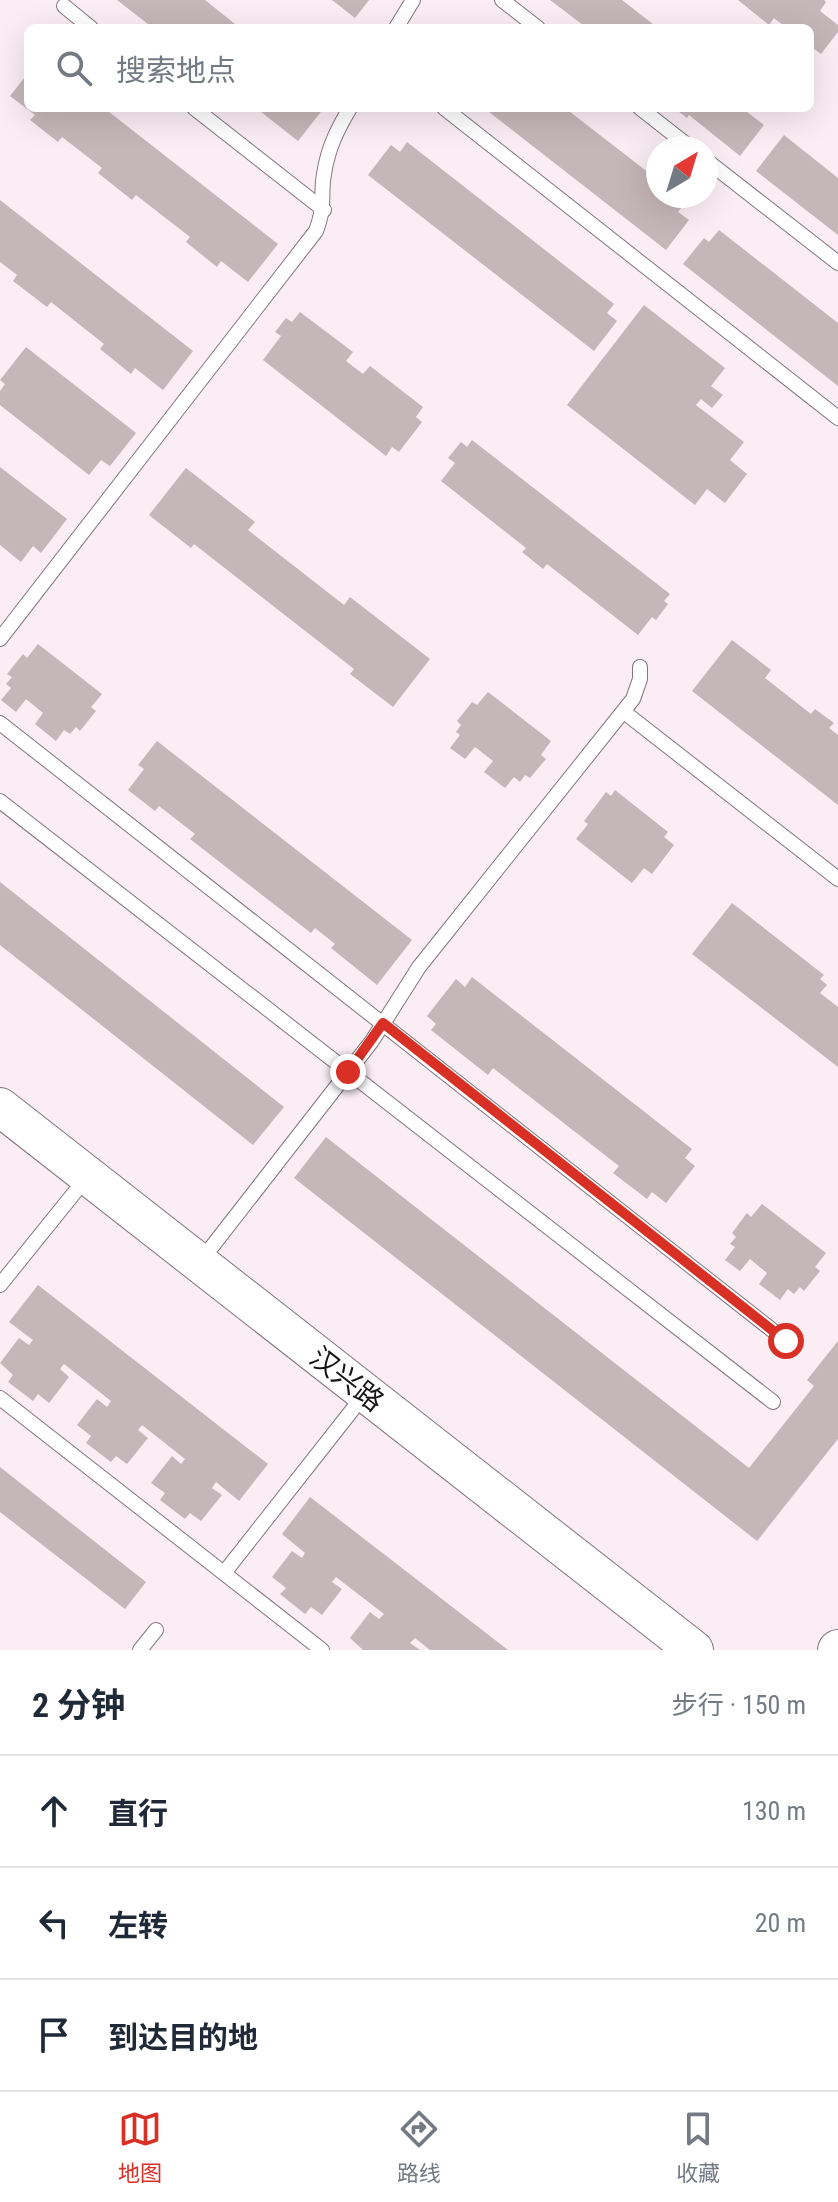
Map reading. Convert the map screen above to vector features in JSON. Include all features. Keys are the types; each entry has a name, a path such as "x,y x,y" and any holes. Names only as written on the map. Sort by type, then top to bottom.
{"street":[{"name":"汉兴路","path":"0,1107 694,1650"},
{"name":"汉兴路","path":"0,1133 661,1650"}],"lane":[{"path":"398,24 413,0"},
{"path":"502,0 533,24"},
{"path":"64,6 86,24"},
{"path":"199,112 324,210"},
{"path":"0,639 316,231 324,210 323,177 331,141 348,112"},
{"path":"449,112 838,418"},
{"path":"645,112 676,136"},
{"path":"718,169 838,263"},
{"path":"199,1263 348,1072 419,967 624,712 633,699 640,679 640,667"},
{"path":"624,712 838,879"},
{"path":"0,723 786,1341"},
{"path":"0,801 773,1402"},
{"path":"0,1285 75,1192"},
{"path":"0,1398 322,1650"},
{"path":"224,1573 353,1409"},
{"path":"140,1650 156,1630"}],"building":[{"path":"117,0 205,0 235,24 148,24"},
{"path":"332,0 369,0 355,18"},
{"path":"550,0 622,0 653,24 582,24"},
{"path":"738,0 824,0 826,2 820,11 838,25 838,32 821,54 814,49 814,24 782,24 774,18 768,24"},
{"path":"24,78 24,107 10,96"},
{"path":"31,112 109,112 278,244 248,282 221,261 217,267 186,242 190,237 136,195 132,200 98,173 102,168 62,137 58,142 30,120 35,115"},
{"path":"261,112 321,112 298,141"},
{"path":"489,112 570,112 646,171 646,208 681,208 678,212 689,220 666,250"},
{"path":"679,112 747,112 764,125 740,156 689,115 687,118"},
{"path":"784,135 838,178 838,235 756,171"},
{"path":"407,142 614,304 607,313 617,321 594,351 368,175 391,145 400,152"},
{"path":"0,200 193,351 163,390 135,368 131,374 100,349 104,344 51,302 47,307 13,281 17,275 0,262"},
{"path":"719,230 838,323 838,386 683,264 704,238 709,242"},
{"path":"644,305 725,368 711,386 723,395 712,408 701,399 696,405 744,442 730,460 747,474 725,503 707,489 695,505 567,405"},
{"path":"300,312 353,352 346,361 363,374 370,366 423,407 416,417 422,422 399,452 392,447 386,456 263,360 281,336 275,332 286,318 292,322"},
{"path":"26,347 136,433 110,466 101,460 89,475 0,405 0,391 5,384 0,380"},
{"path":"472,440 670,594 664,601 668,604 656,620 652,617 638,635 547,564 543,569 522,552 526,548 441,481 455,463 448,458 461,442 467,447"},
{"path":"0,467 67,519 41,553 33,546 21,562 0,545"},
{"path":"186,468 255,522 248,530 344,605 350,597 430,659 393,707 350,674 354,669 194,544 191,548 149,515"},
{"path":"732,640 771,670 765,678 811,714 815,709 834,723 829,728 838,735 838,805 692,691"},
{"path":"38,644 102,694 91,707 96,711 80,731 76,727 70,734 64,730 56,741 35,724 43,713 26,699 16,712 1,700 11,688 6,684 12,677 7,674 23,654 27,658"},
{"path":"488,692 551,741 541,755 546,759 530,778 525,775 520,782 514,777 505,788 484,772 493,761 475,747 465,759 450,748 460,735 456,732 461,725 457,721 472,702 477,705"},
{"path":"157,741 412,940 377,985 331,948 335,944 315,928 311,933 190,839 195,834 159,806 155,811 128,790 144,769 138,765"},
{"path":"615,790 668,832 664,837 674,845 652,874 644,868 632,883 576,839 588,824 584,821 606,792 611,796"},
{"path":"0,882 284,1107 253,1145 0,945"},
{"path":"732,903 824,975 820,979 827,985 820,993 838,1007 838,1067 692,954"},
{"path":"472,977 692,1149 685,1158 695,1166 666,1203 652,1192 647,1199 613,1173 619,1166 493,1068 488,1075 431,1030 436,1024 427,1016 456,979 465,987"},
{"path":"326,1137 749,1468 814,1386 807,1380 838,1341 838,1439 757,1541 294,1178"},
{"path":"762,1204 826,1253 815,1267 820,1271 804,1291 800,1287 794,1294 788,1289 780,1300 759,1284 767,1273 750,1259 740,1271 725,1260 735,1247 730,1244 736,1237 732,1233 747,1213 751,1217"},
{"path":"38,1285 268,1464 239,1501 216,1482 212,1488 222,1495 201,1521 190,1513 185,1519 160,1500 165,1493 151,1483 172,1456 181,1464 185,1459 142,1425 138,1430 148,1438 127,1464 116,1456 111,1462 86,1443 91,1436 77,1425 97,1399 107,1407 111,1401 64,1364 60,1369 69,1377 49,1403 38,1394 33,1401 8,1382 13,1375 0,1363 19,1338 29,1345 33,1340 9,1322"},
{"path":"0,1467 146,1582 125,1609 0,1512"},
{"path":"310,1497 508,1650 430,1650 415,1638 410,1643 420,1650 363,1650 350,1638 370,1612 379,1619 384,1614 336,1577 332,1582 342,1589 322,1615 311,1607 305,1614 280,1594 286,1588 272,1577 292,1551 302,1558 305,1553 282,1534"}],"route":[{"path":"348,1072 383,1023 786,1341"}]}
